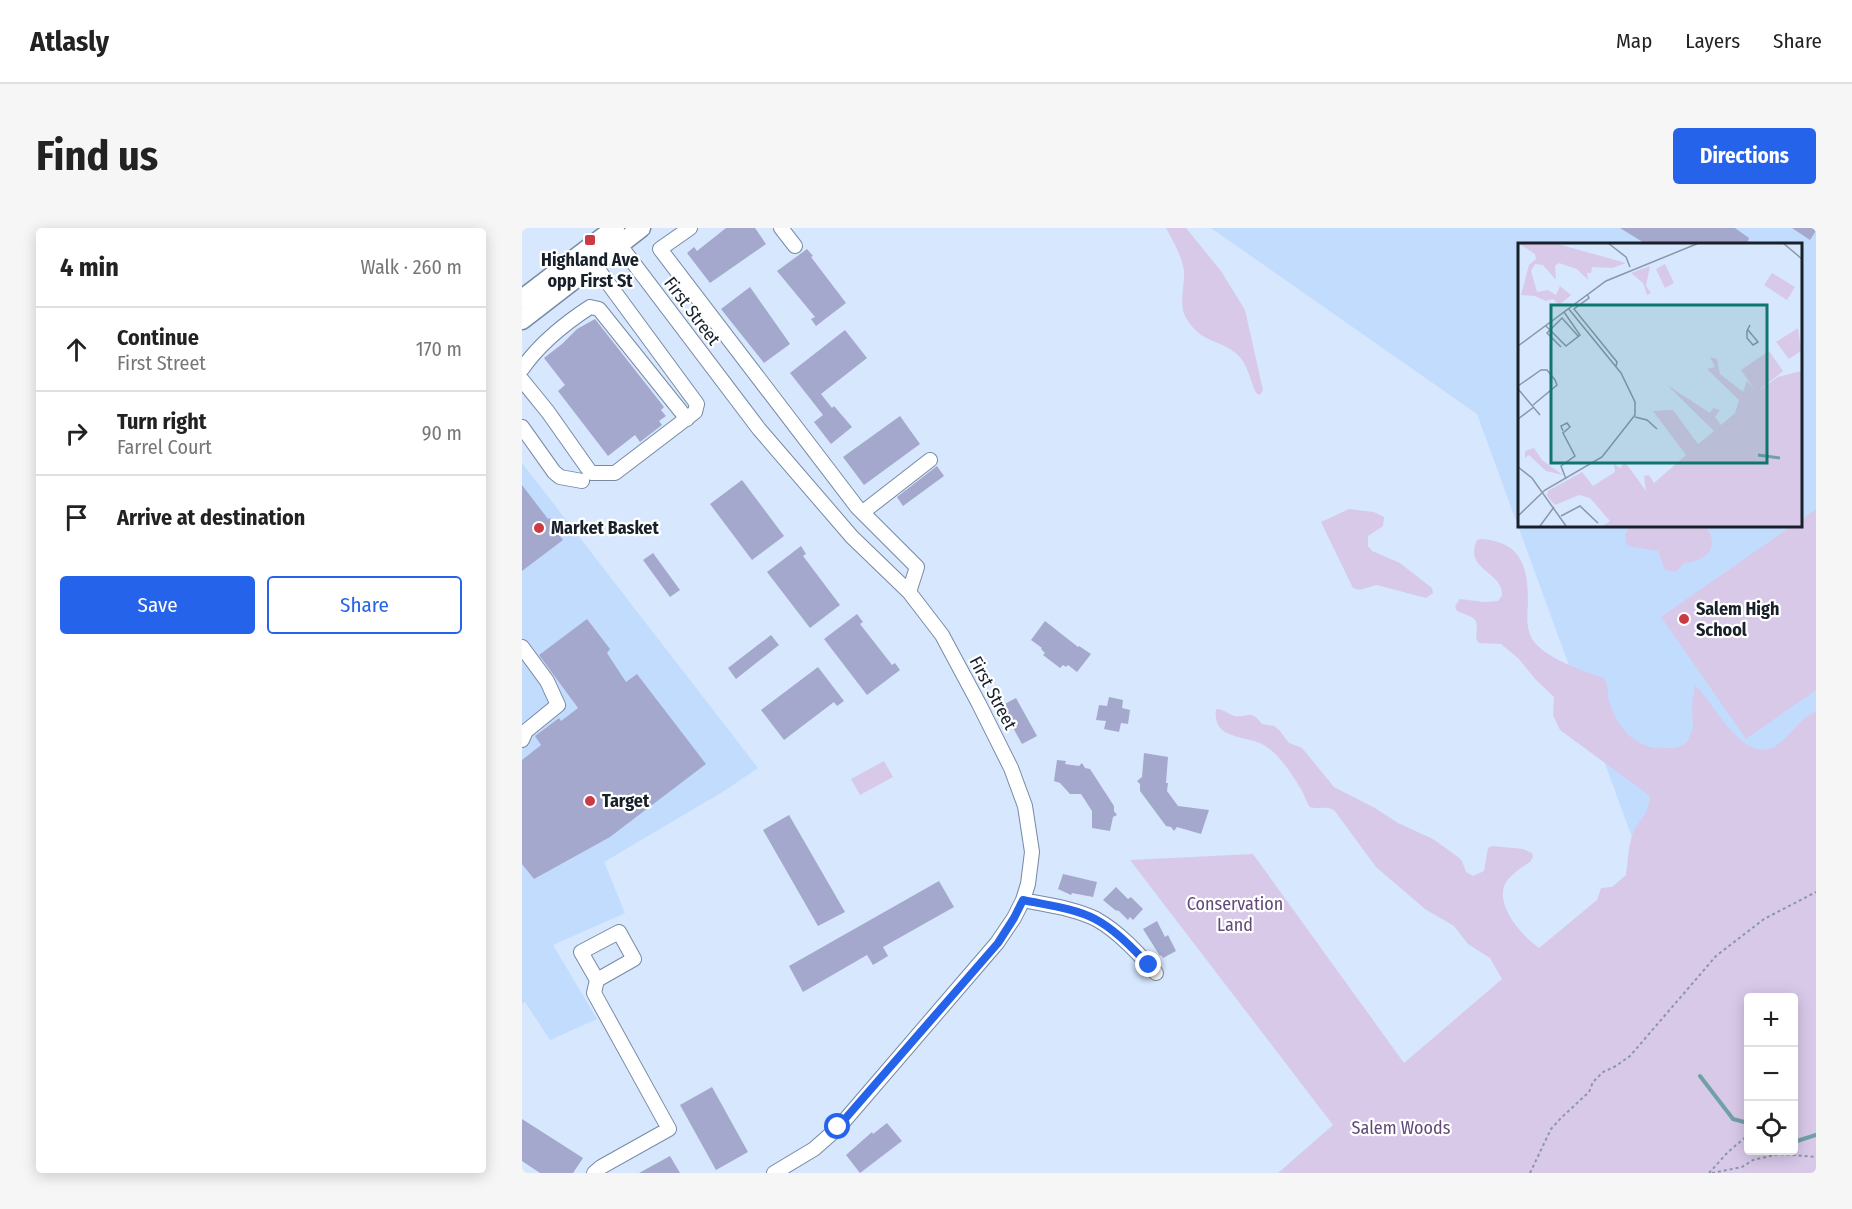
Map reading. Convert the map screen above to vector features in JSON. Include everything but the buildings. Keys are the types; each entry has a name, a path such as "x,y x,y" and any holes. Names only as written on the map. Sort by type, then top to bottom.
{"main road":[{"path":"522,299 617,236 641,228"},
{"path":"522,320 594,264 617,236"}],"street":[{"path":"690,228 660,249 863,512 917,567 909,592"},
{"path":"781,228 795,246"},
{"name":"First Street","path":"617,236 759,429 852,537 909,592 942,635 980,704 1011,768 1025,806 1032,852 1028,884 1014,918 998,943 856,1109 814,1149 774,1173"},
{"path":"522,380 548,412 591,473 615,473 695,412 697,404 594,264"},
{"path":"522,369 542,345 569,320 590,306 599,309 687,419"},
{"path":"522,427 554,472 560,477 582,481"},
{"path":"863,512 930,460"},
{"path":"522,647 547,681 558,705 526,731 522,740"},
{"path":"1023,900 1095,919 1124,940 1156,973"},
{"path":"594,1173 669,1129 594,993 597,980"}],"path":[{"path":"1530,1173 1551,1129 1560,1118 1589,1092 1593,1083 1603,1072 1630,1056 1716,956 1764,919 1816,892"},
{"path":"1710,1173 1728,1152 1744,1139"},
{"path":"1710,1173 1742,1167 1753,1160 1779,1154 1816,1156"}],"shaded area":[{"name":"Salem High School","path":"1211,228 1816,228 1816,714 1641,862 1477,414"},
{"path":"522,463 758,768 724,791 604,862 625,913 553,945 597,1019 550,1040 525,1002 522,1004"}],"green space":[{"path":"1166,228 1186,228 1221,271 1245,310 1263,390 1260,395 1256,393 1247,368 1238,355 1204,337 1186,318 1182,307 1183,265"},
{"path":"1349,509 1374,512 1384,517 1383,526 1368,536 1368,546 1372,551 1400,563 1432,588 1433,593 1426,598 1377,585 1359,590 1353,588 1321,522"},
{"path":"1816,509 1816,690 1746,739 1661,617 1792,526 1801,526 1801,519"},
{"path":"1630,526 1705,526 1711,535 1712,544 1704,557 1684,563 1676,572 1665,570 1658,551 1627,546 1625,535"},
{"path":"1481,539 1506,545 1514,551 1524,568 1528,590 1527,622 1532,639 1555,658 1604,678 1609,701 1616,718 1627,733 1642,744 1671,748 1687,742 1693,728 1692,705 1695,685 1730,730 1753,748 1765,750 1777,745 1805,718 1816,712 1816,1173 1278,1173 1333,1125 1130,860 1253,854 1404,1063 1502,979 1490,958 1468,944 1454,926 1425,909 1376,867 1334,810 1310,807 1285,764 1274,753 1262,744 1224,731 1216,719 1216,709 1235,716 1252,715 1262,724 1274,726 1289,743 1302,748 1334,787 1398,823 1433,839 1458,857 1466,872 1473,876 1484,871 1488,848 1492,846 1523,849 1532,853 1533,857 1530,862 1510,877 1503,893 1507,911 1512,920 1539,948 1597,900 1601,888 1612,887 1626,875 1632,836 1649,804 1650,796 1560,730 1553,715 1554,697 1519,659 1501,644 1479,643 1476,639 1475,620 1457,611 1455,606 1460,599 1498,601 1502,596 1497,581 1479,565 1474,550 1477,540"},
{"path":"884,761 893,777 860,795 851,779"}],"waterway":[{"path":"1700,1076 1733,1119 1744,1122"},
{"path":"1798,1141 1816,1135"}],"place":[{"name":"Highland Ave opp First St","path":"590,240"},
{"name":"Market Basket","path":"539,528"},
{"name":"Salem High School","path":"1684,619"},
{"name":"Target","path":"590,801"}],"route":[{"path":"838,1127 998,943 1023,900 1095,919 1124,940 1149,965"}],"park label":[{"name":"Conservation Land","path":"1235,914"},
{"name":"Salem Woods","path":"1401,1128"}]}
